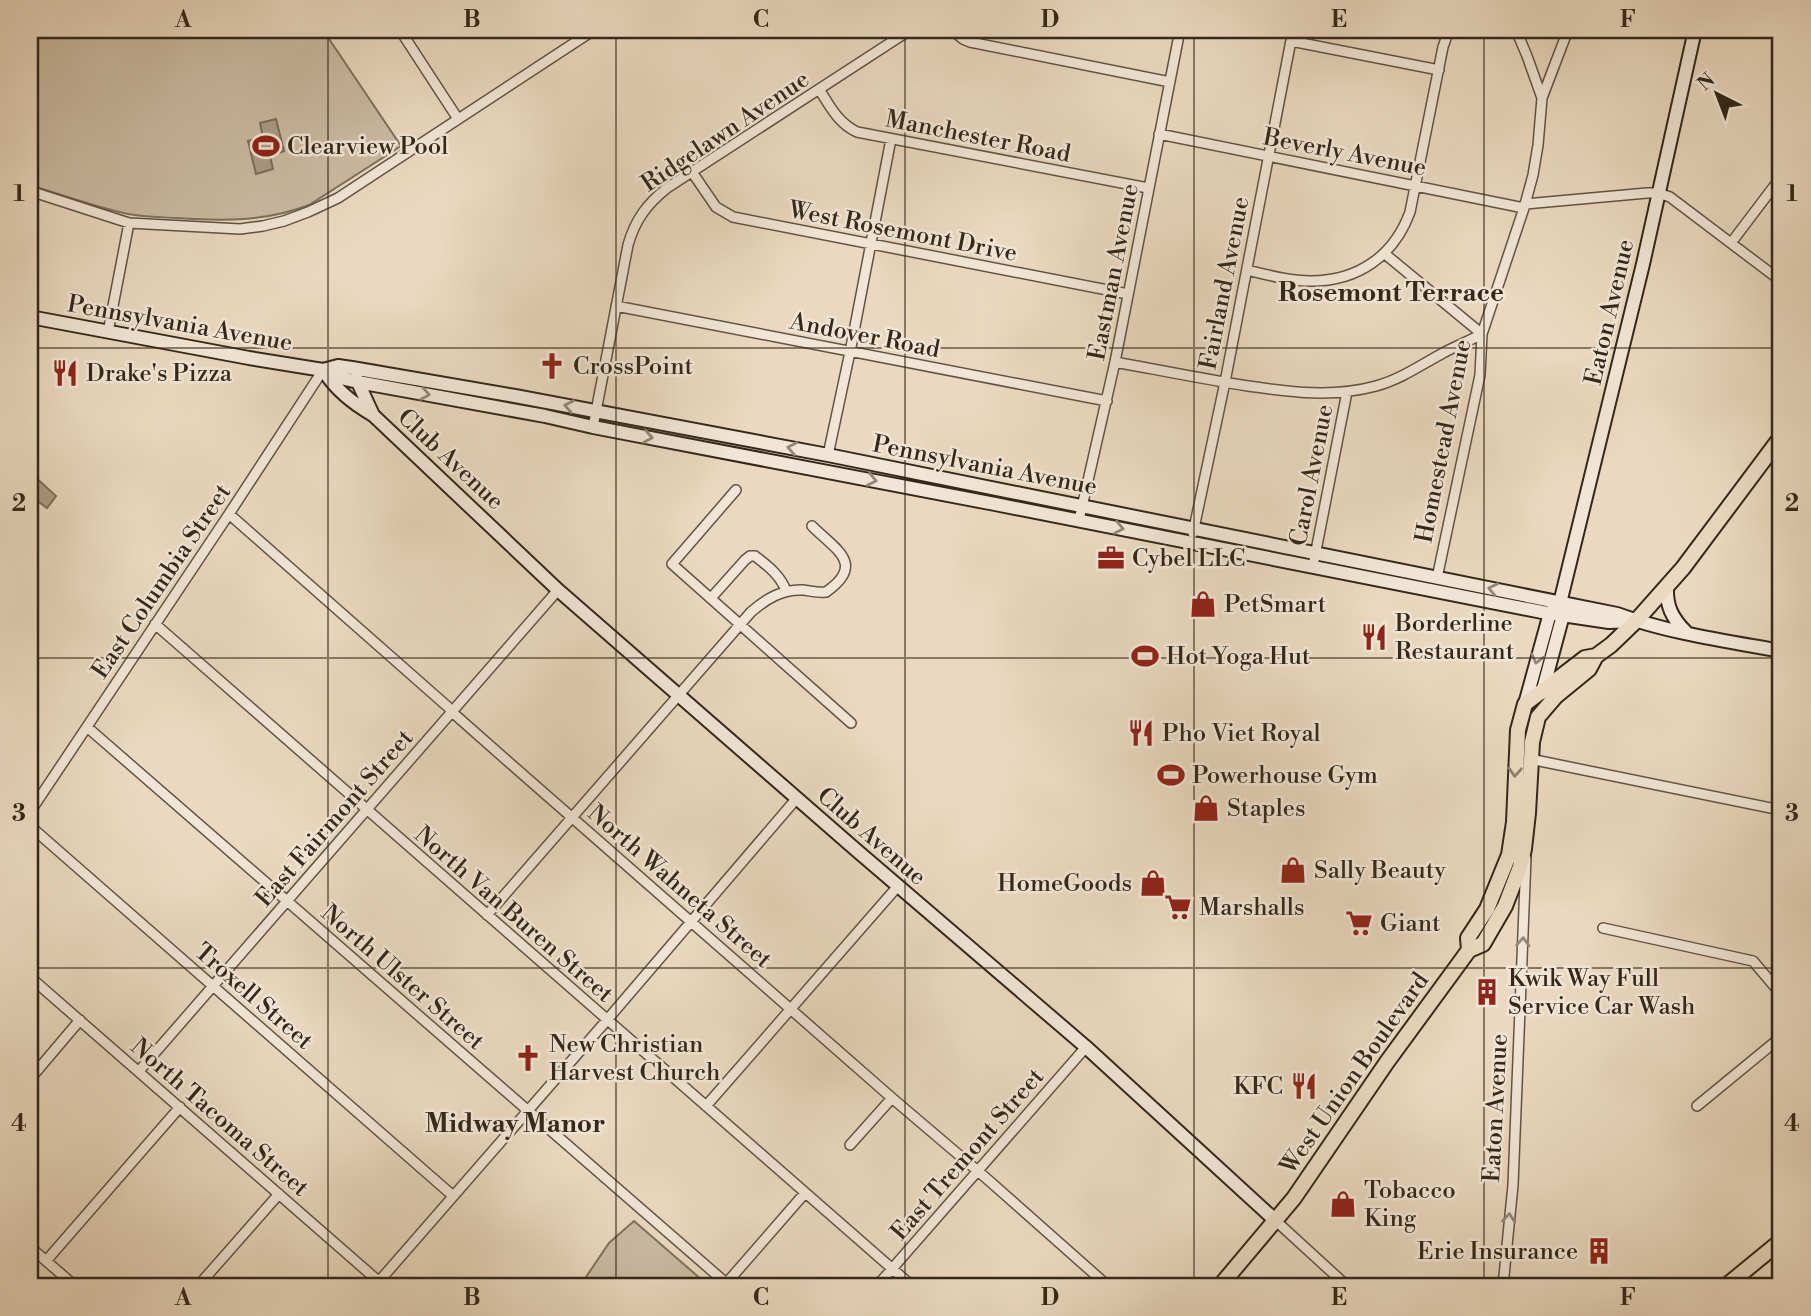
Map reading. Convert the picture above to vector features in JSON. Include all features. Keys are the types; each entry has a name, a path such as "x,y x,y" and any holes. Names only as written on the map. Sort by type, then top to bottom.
{"main road":[{"path":"1538,717 1556,696 1589,669 1596,656 1636,621 1683,568 1781,437"},
{"path":"1525,704 1585,658 1596,656"},
{"name":"West Union Boulevard","path":"1469,950 1468,938 1488,909 1509,855 1514,822 1518,730 1525,704"},
{"name":"West Union Boulevard","path":"1220,1286 1294,1198 1387,1062 1469,950 1483,944 1505,906 1524,849 1530,759 1538,717"},
{"path":"1726,1286 1781,1241"}],"street":[{"path":"30,41 34,30"},
{"path":"400,30 458,119"},
{"path":"30,191 130,223 240,229 284,221 338,198 594,30"},
{"name":"Ridgelawn Avenue","path":"593,427 628,245 640,216 654,198 910,30"},
{"path":"952,30 970,42 1170,82"},
{"name":"Eastman Avenue","path":"1079,520 1107,401 1180,30"},
{"name":"Fairland Avenue","path":"1191,543 1293,30"},
{"path":"1247,270 1288,279 1324,280 1356,271 1385,254 1397,240 1410,212 1449,30"},
{"path":"1516,30 1542,98"},
{"name":"Homestead Avenue","path":"1437,578 1480,375 1482,334 1533,175 1542,98 1568,30"},
{"name":"Eaton Avenue","path":"1538,717 1558,611 1616,376 1695,30"},
{"path":"1291,41 1439,70"},
{"name":"Manchester Road","path":"819,89 840,121 857,132 1148,188"},
{"name":"Beverly Avenue","path":"1159,134 1524,206 1658,193"},
{"path":"828,455 891,138"},
{"name":"West Rosemont Drive","path":"692,172 716,207 733,217 1128,294"},
{"path":"1731,243 1781,177"},
{"path":"1658,193 1671,197 1781,281"},
{"path":"108,332 130,223"},
{"path":"1115,362 1307,394 1348,392 1395,380 1482,334 1385,254"},
{"name":"Andover Road","path":"616,306 1107,401"},
{"name":"Pennsylvania Avenue","path":"30,317 323,370 336,377 358,382 1191,543 1437,578 1558,611"},
{"name":"Pennsylvania Avenue","path":"323,370 338,366 352,368 828,455 1194,528 1314,560 1558,611 1616,614 1636,621 1781,651"},
{"name":"Club Avenue","path":"352,368 373,415"},
{"name":"Club Avenue","path":"323,370 341,392 373,415 558,590 1086,1047 1347,1286"},
{"name":"East Columbia Street","path":"30,811 323,370"},
{"name":"Carol Avenue","path":"1314,560 1348,392"},
{"path":"736,490 672,564 851,723"},
{"name":"North Wahneta Street","path":"229,514 1108,1286"},
{"path":"487,915 760,604 786,591 826,592 841,580 847,569 845,558 812,526"},
{"path":"711,598 750,556 755,556 782,580 786,591"},
{"path":"1667,586 1671,615 1686,632"},
{"name":"East Fairmont Street","path":"139,1071 558,590"},
{"name":"Eaton Avenue","path":"1525,704 1558,611"},
{"name":"North Van Buren Street","path":"155,624 912,1286"},
{"name":"North Ulster Street","path":"87,727 725,1285"},
{"path":"1530,759 1781,810"},
{"path":"379,1285 452,1195 607,1020 797,798"},
{"name":"Troxell Street","path":"30,826 452,1195"},
{"name":"Eaton Avenue","path":"1503,1286 1513,1185 1527,874 1524,849"},
{"path":"706,1106 898,886"},
{"path":"1603,928 1754,961 1781,994"},
{"name":"North Tacoma Street","path":"30,977 379,1285"},
{"path":"30,1079 80,1020"},
{"path":"1697,1106 1781,1037"},
{"name":"East Tremont Street","path":"877,1286 1086,1047"},
{"path":"850,1145 892,1098"},
{"path":"46,1261 180,1107"},
{"path":"725,1285 805,1193"},
{"path":"198,1286 279,1194"},
{"path":"30,1247 75,1286"}],"shaded area":[{"path":"41,30 323,30 401,146 309,205 276,215 210,220 140,216 66,197 30,185 30,68 34,46"},
{"name":"Clearview Pool","path":"276,119 284,151 270,156 273,169 256,174 248,141 263,137 260,123"},
{"path":"32,474 56,496 47,508 35,499 30,505"},
{"path":"634,1221 702,1280 696,1286 583,1286 584,1280 609,1243"}],"place":[{"name":"Clearview Pool","path":"266,146"},
{"name":"CrossPoint","path":"552,366"},
{"name":"Drake's Pizza","path":"65,373"},
{"name":"Cybel LLC","path":"1111,558"},
{"name":"PetSmart","path":"1203,604"},
{"name":"Borderline Restaurant","path":"1374,637"},
{"name":"Hot Yoga Hut","path":"1145,656"},
{"name":"Pho Viet Royal","path":"1141,733"},
{"name":"Powerhouse Gym","path":"1171,775"},
{"name":"Staples","path":"1206,808"},
{"name":"Sally Beauty","path":"1293,870"},
{"name":"HomeGoods","path":"1153,883"},
{"name":"Marshalls","path":"1178,907"},
{"name":"Giant","path":"1359,923"},
{"name":"Kwik Way Full Service Car Wash","path":"1487,992"},
{"name":"New Christian Harvest Church","path":"528,1058"},
{"name":"KFC","path":"1304,1086"},
{"name":"Tobacco King","path":"1343,1204"},
{"name":"Erie Insurance","path":"1599,1251"}],"district":[{"name":"Rosemont Terrace","path":"1391,292"},
{"name":"Midway Manor","path":"515,1123"}]}
